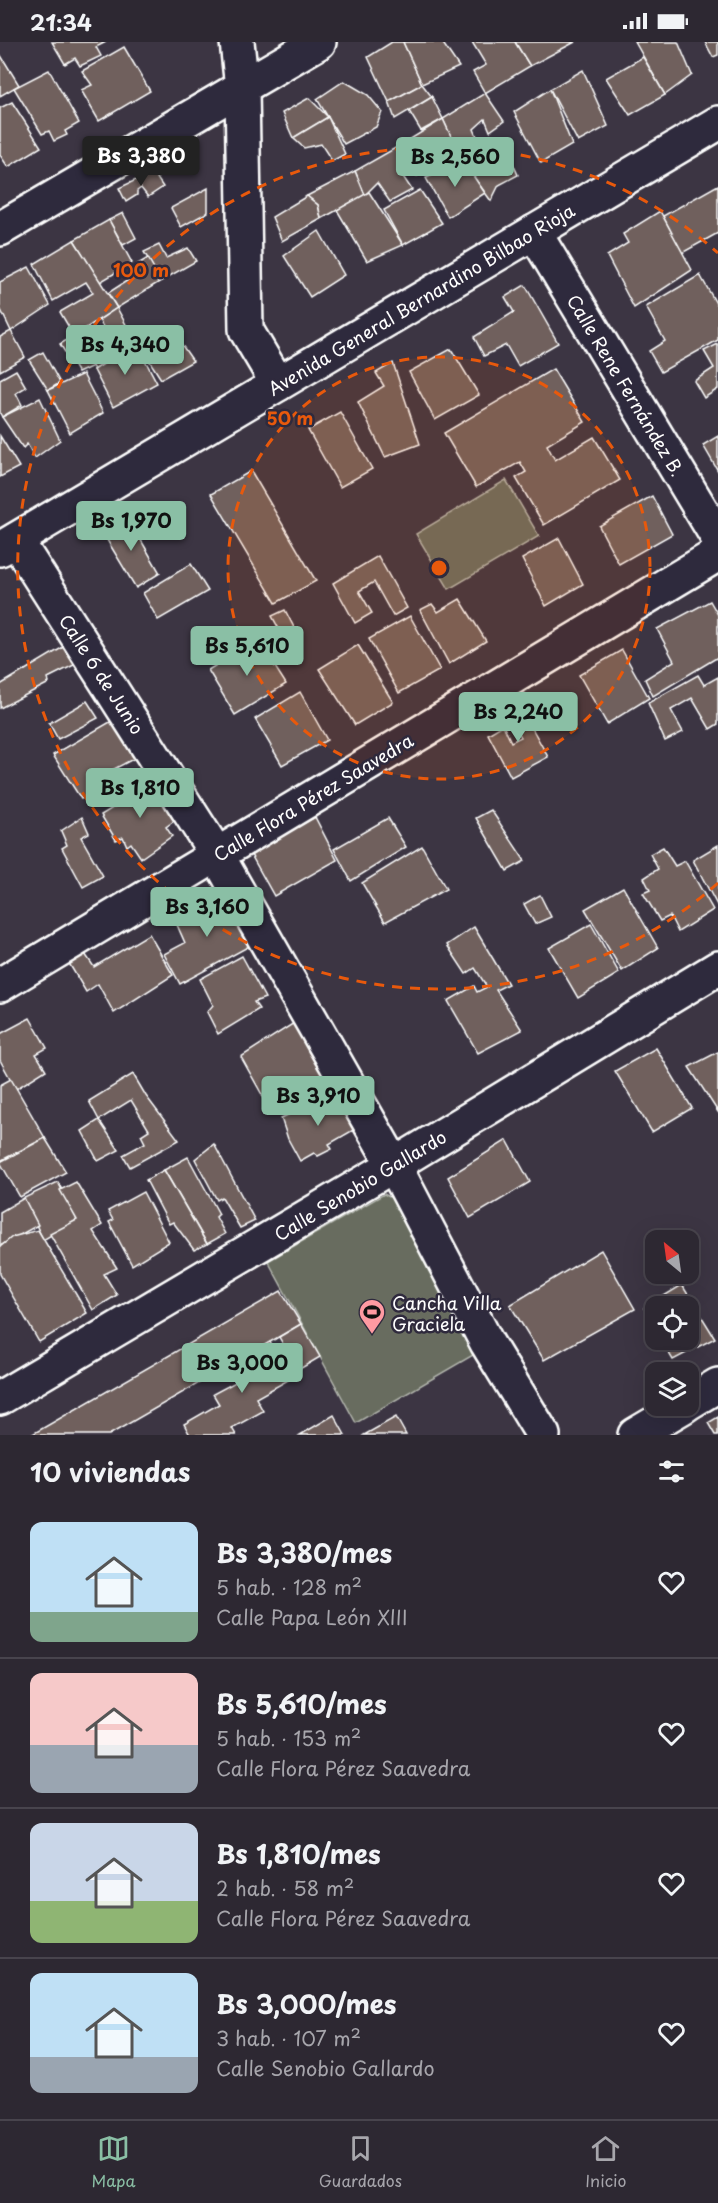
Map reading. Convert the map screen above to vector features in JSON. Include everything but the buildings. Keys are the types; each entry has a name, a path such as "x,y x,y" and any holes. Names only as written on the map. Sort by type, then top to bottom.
{"street":[{"path":"237,42 242,88 246,330 278,384"},
{"path":"0,229 319,42"},
{"name":"Avenida General Bernardino Bilbao Rioja","path":"8,544 718,123"},
{"name":"Calle Rene Fernández B.","path":"534,232 718,538"},
{"name":"Calle 6 de Junio","path":"8,544 217,855 394,1165 487,1343 543,1435"},
{"name":"Calle Flora Pérez Saavedra","path":"0,985 718,554"},
{"name":"Calle Senobio Gallardo","path":"0,1398 394,1165 718,968"},
{"path":"699,1396 718,1385"},
{"path":"636,1435 667,1416"}],"green space":[{"path":"506,480 539,536 449,589 416,534"},
{"path":"384,1194 393,1199 480,1351 356,1423 268,1261"}],"place":[{"name":"Cancha Villa Graciela","path":"372,1335"}]}
